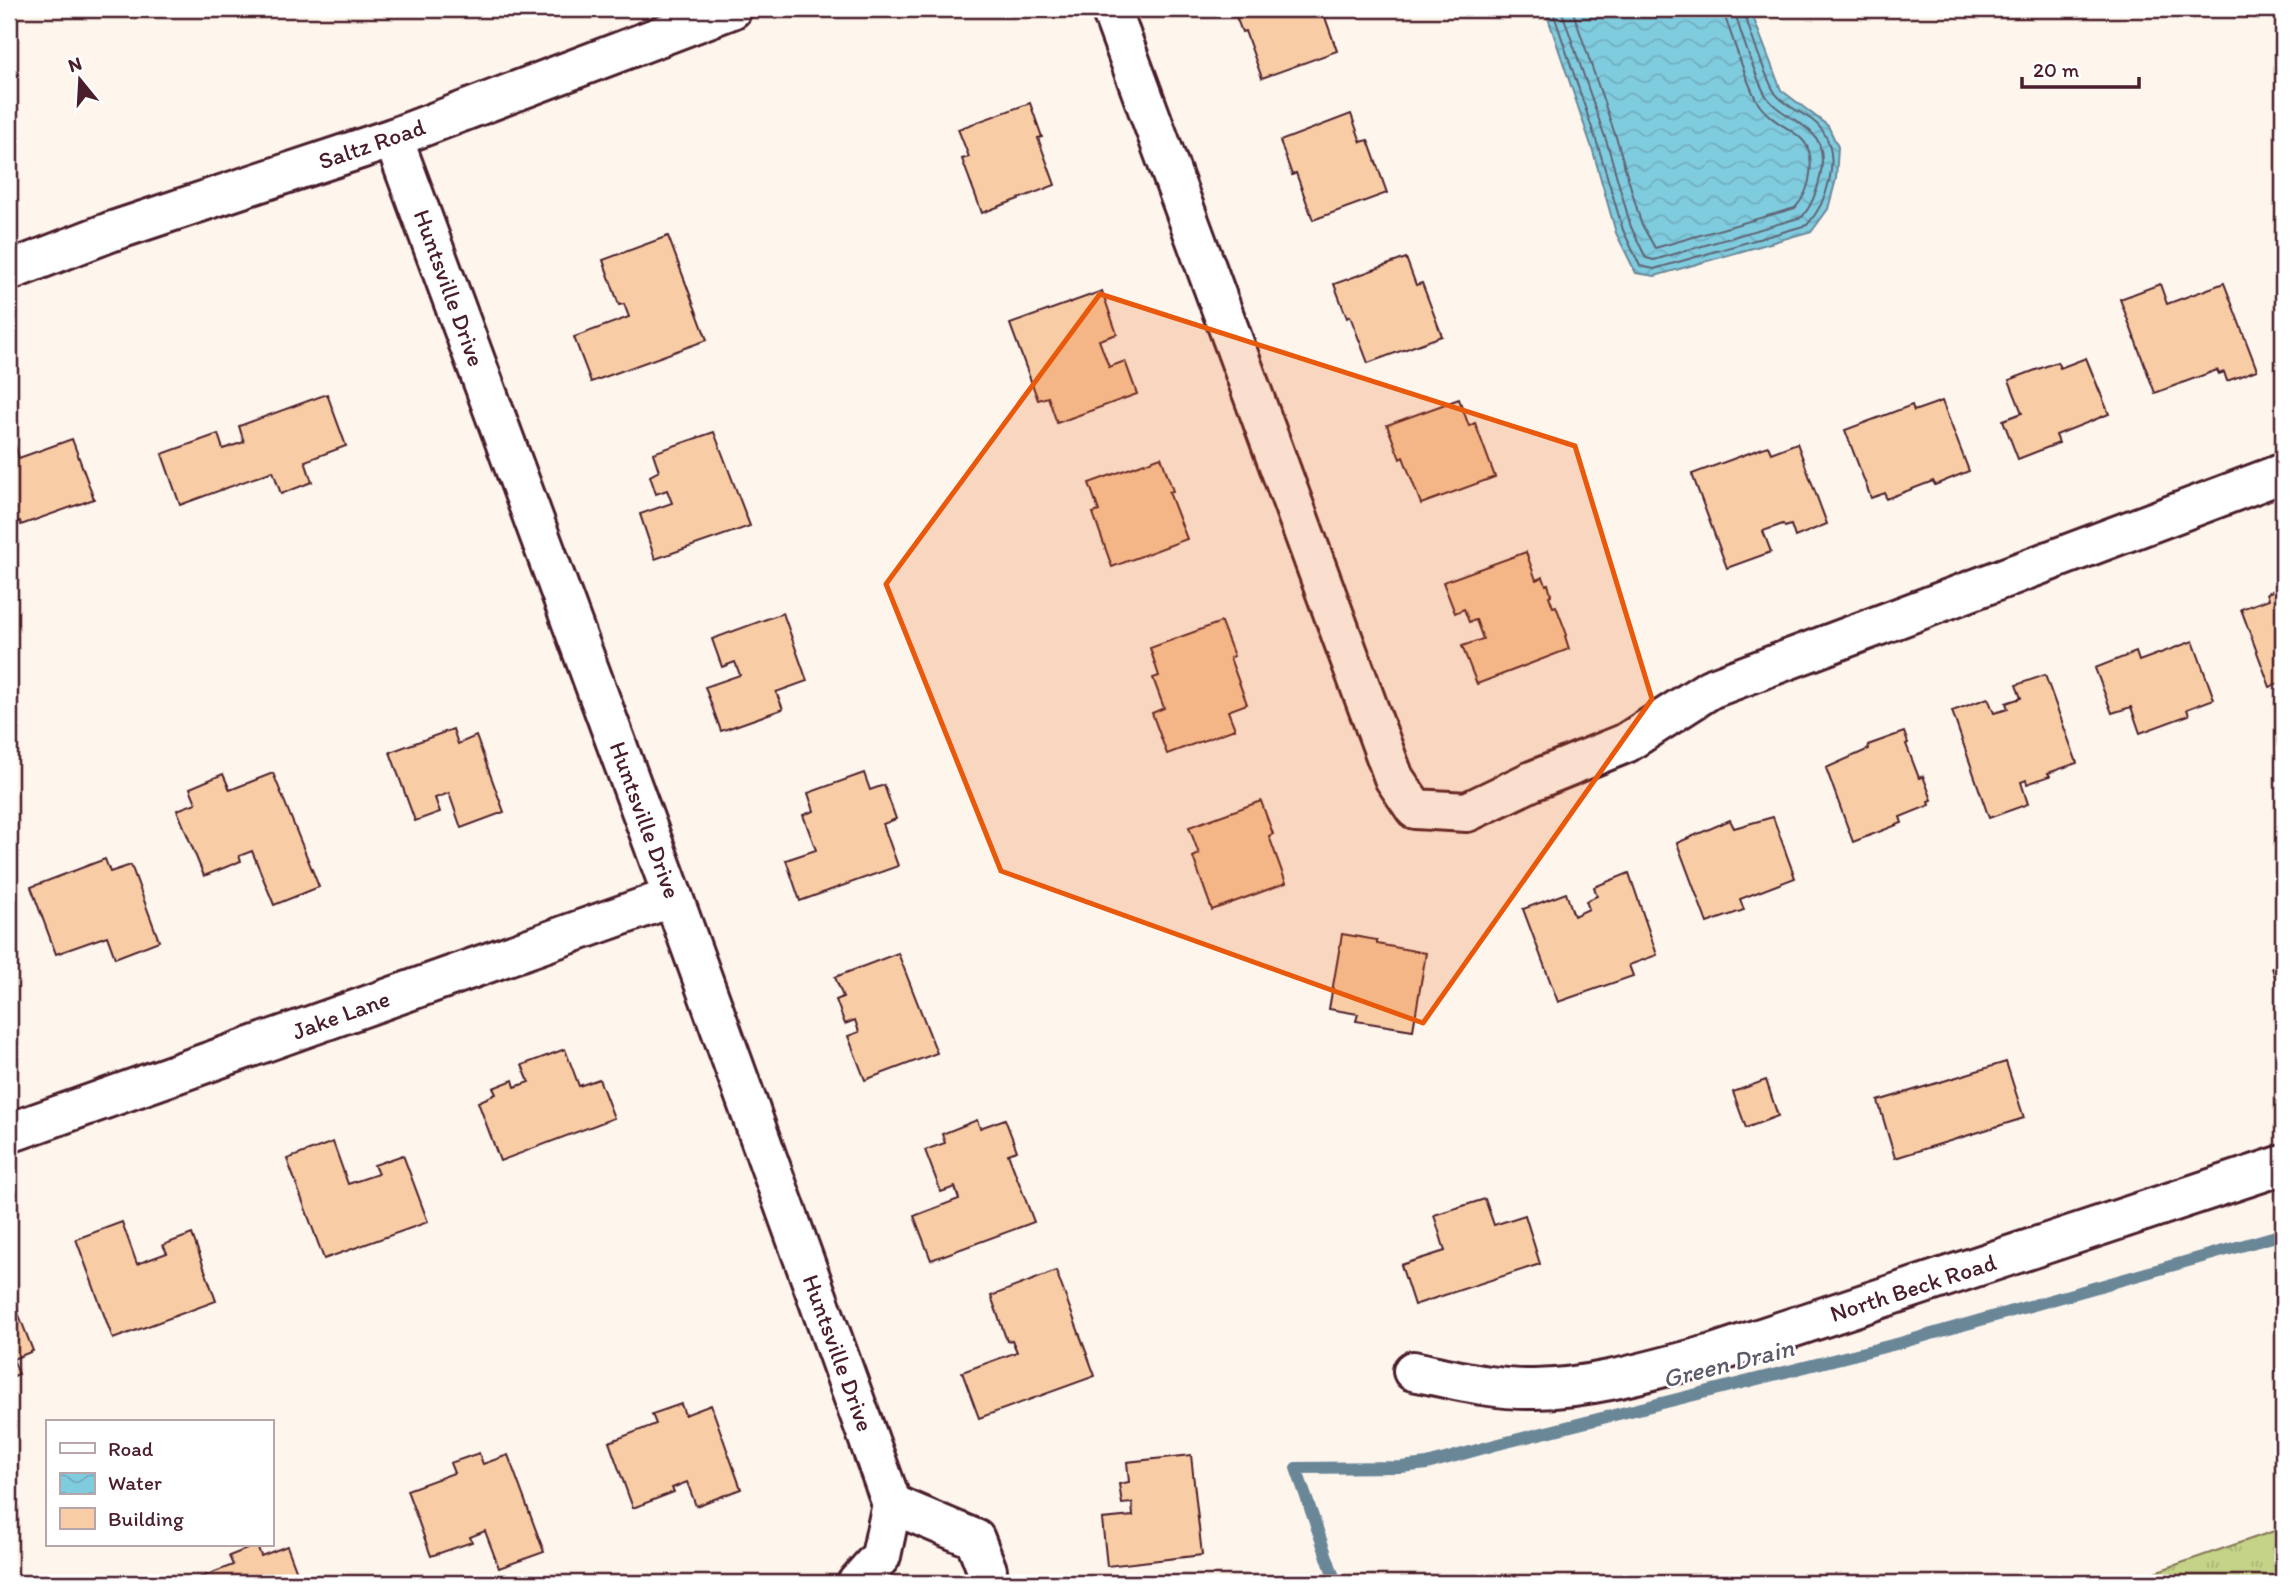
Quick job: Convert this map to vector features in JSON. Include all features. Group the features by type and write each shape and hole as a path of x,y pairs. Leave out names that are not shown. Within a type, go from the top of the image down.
{"street":[{"name":"Saltz Road","path":"9,271 110,232 393,138 732,9"},
{"path":"1111,9 1394,778 1415,809 1466,812 1532,781 1626,743 1720,685 2283,473"},
{"name":"Huntsville Drive","path":"393,138 673,897 892,1504"},
{"name":"Jake Lane","path":"9,1133 673,897"},
{"name":"North Beck Road","path":"1413,1371 1488,1386 1534,1389 1578,1385 1630,1375 1713,1354 2283,1165"},
{"path":"857,1583 881,1556 892,1504 975,1539 988,1570 986,1583"}],"highlighted area":[{"path":"1100,294 1575,446 1652,699 1423,1023 1001,871 886,584"}],"green space":[{"path":"2283,1528 2283,1583 2123,1583"}],"water":[{"path":"1545,9 1750,9 1781,90 1828,126 1838,147 1836,179 1828,209 1812,231 1655,276 1636,273 1616,233 1593,151"}],"building":[{"path":"1233,9 1322,9 1337,51 1262,78 1245,31 1242,32"},
{"path":"1030,103 1042,137 1038,138 1055,185 982,213 962,159 969,157 958,129"},
{"path":"1351,114 1361,142 1368,140 1387,193 1313,220 1296,173 1292,175 1280,141"},
{"path":"668,236 707,340 591,382 574,337 629,317 624,304 619,305 603,260"},
{"path":"1406,258 1416,285 1422,283 1442,336 1368,363 1334,284"},
{"path":"2224,283 2257,370 2227,381 2224,372 2219,374 2217,370 2155,393 2120,299 2160,284 2167,304"},
{"path":"1102,291 1117,334 1099,340 1109,367 1125,361 1137,394 1057,423 1048,397 1038,400 1010,324"},
{"path":"2086,358 2109,414 2056,435 2059,443 2018,459 2003,420 2022,413 2009,380 2057,362 2060,368"},
{"path":"327,394 346,446 305,461 312,482 281,494 273,471 180,505 162,454 218,434 223,449 244,442 239,426"},
{"path":"1459,399 1469,426 1475,423 1495,477 1421,504 1387,425"},
{"path":"1942,401 1969,471 1935,485 1933,481 1886,499 1885,493 1871,498 1845,430 1912,405 1914,411"},
{"path":"9,428 19,458 72,439 94,499 21,525 20,521 9,525"},
{"path":"714,432 750,526 655,559 640,514 672,503 667,490 656,494 650,476 659,471 653,453"},
{"path":"1797,443 1827,524 1795,537 1791,525 1785,527 1783,524 1763,531 1771,552 1727,568 1692,474 1768,446 1771,453"},
{"path":"1161,457 1173,491 1169,492 1187,539 1112,567 1093,513 1099,511 1089,483"},
{"path":"1526,552 1536,580 1543,577 1546,585 1548,584 1549,596 1553,607 1556,606 1567,635 1565,636 1569,649 1477,684 1462,646 1483,639 1476,620 1469,622 1464,609 1455,613 1443,582"},
{"path":"2283,587 2283,682 2270,687 2241,609 2269,599 2267,593"},
{"path":"783,613 807,681 776,692 783,709 721,731 705,687 740,675 735,662 722,667 712,639"},
{"path":"1221,622 1234,656 1230,658 1247,704 1228,711 1235,729 1167,754 1152,713 1164,708 1153,678 1159,676 1150,648"},
{"path":"2193,641 2214,699 2187,709 2189,715 2140,733 2131,707 2112,713 2095,668 2136,652 2139,661"},
{"path":"2045,675 2077,763 2027,784 2026,780 2021,782 2028,804 1989,818 1952,711 1988,698 1994,713 2008,709 2006,703 2021,698 2016,685"},
{"path":"453,729 458,744 476,736 504,812 461,828 449,793 435,798 440,812 415,821 390,752"},
{"path":"1904,732 1919,778 1923,776 1932,800 1929,801 1930,805 1900,817 1902,823 1853,842 1826,768 1869,749 1868,745"},
{"path":"273,773 319,887 274,905 252,851 239,856 241,861 204,876 177,810 196,803 190,788 223,774 230,790"},
{"path":"864,773 870,790 884,785 896,819 883,824 898,866 800,901 786,860 816,850 803,815 814,811 808,793"},
{"path":"1261,801 1273,834 1269,836 1286,883 1212,910 1193,857 1199,854 1189,827"},
{"path":"1773,817 1795,878 1740,899 1744,910 1707,923 1677,843 1730,820 1734,828"},
{"path":"105,859 110,872 131,865 159,941 115,958 107,936 56,954 31,887"},
{"path":"1629,873 1657,955 1629,965 1633,976 1558,1002 1523,909 1566,893 1574,916 1589,909 1586,901 1597,896 1594,887"},
{"path":"1342,934 1426,953 1413,1030 1356,1021 1358,1014 1329,1009"},
{"path":"898,953 937,1053 865,1080 848,1036 859,1032 855,1020 845,1024 836,1000 843,997 835,977"},
{"path":"2283,965 2283,1000 2272,968"},
{"path":"565,1049 579,1086 599,1079 614,1118 500,1161 478,1102 496,1094 493,1088 513,1080 515,1087 529,1082 522,1065"},
{"path":"2006,1062 2024,1118 1895,1158 1878,1101"},
{"path":"1766,1080 1778,1116 1746,1128 1733,1092"},
{"path":"1005,1119 1017,1151 1008,1154 1034,1222 931,1260 914,1216 959,1199 955,1187 941,1192 925,1150 945,1143 942,1134 977,1120 980,1128"},
{"path":"333,1142 348,1184 378,1174 374,1165 403,1155 428,1222 324,1259 287,1159"},
{"path":"1485,1199 1494,1225 1525,1215 1540,1264 1414,1305 1401,1265 1445,1251 1434,1215"},
{"path":"122,1222 137,1264 167,1253 163,1245 192,1234 216,1301 113,1339 76,1239"},
{"path":"1056,1271 1095,1376 979,1418 962,1372 1017,1352 1012,1340 1007,1341 991,1296"},
{"path":"12,1297 33,1351 13,1359 19,1374 9,1378 9,1299"},
{"path":"681,1404 685,1415 711,1405 741,1489 696,1506 687,1482 672,1488 674,1492 633,1508 609,1442 656,1424 652,1414"},
{"path":"479,1453 483,1464 508,1455 544,1552 499,1568 485,1531 470,1537 472,1542 431,1556 407,1490 454,1473 450,1463"},
{"path":"1191,1455 1202,1555 1107,1566 1102,1519 1133,1516 1132,1503 1122,1504 1119,1484 1129,1482 1127,1462"},
{"path":"254,1546 257,1546 261,1556 287,1546 301,1583 186,1583 233,1565 229,1556"}],"waterway":[{"name":"Green Drain","path":"1336,1583 1296,1468 1401,1467 1427,1464 1900,1343 2283,1234"}]}
